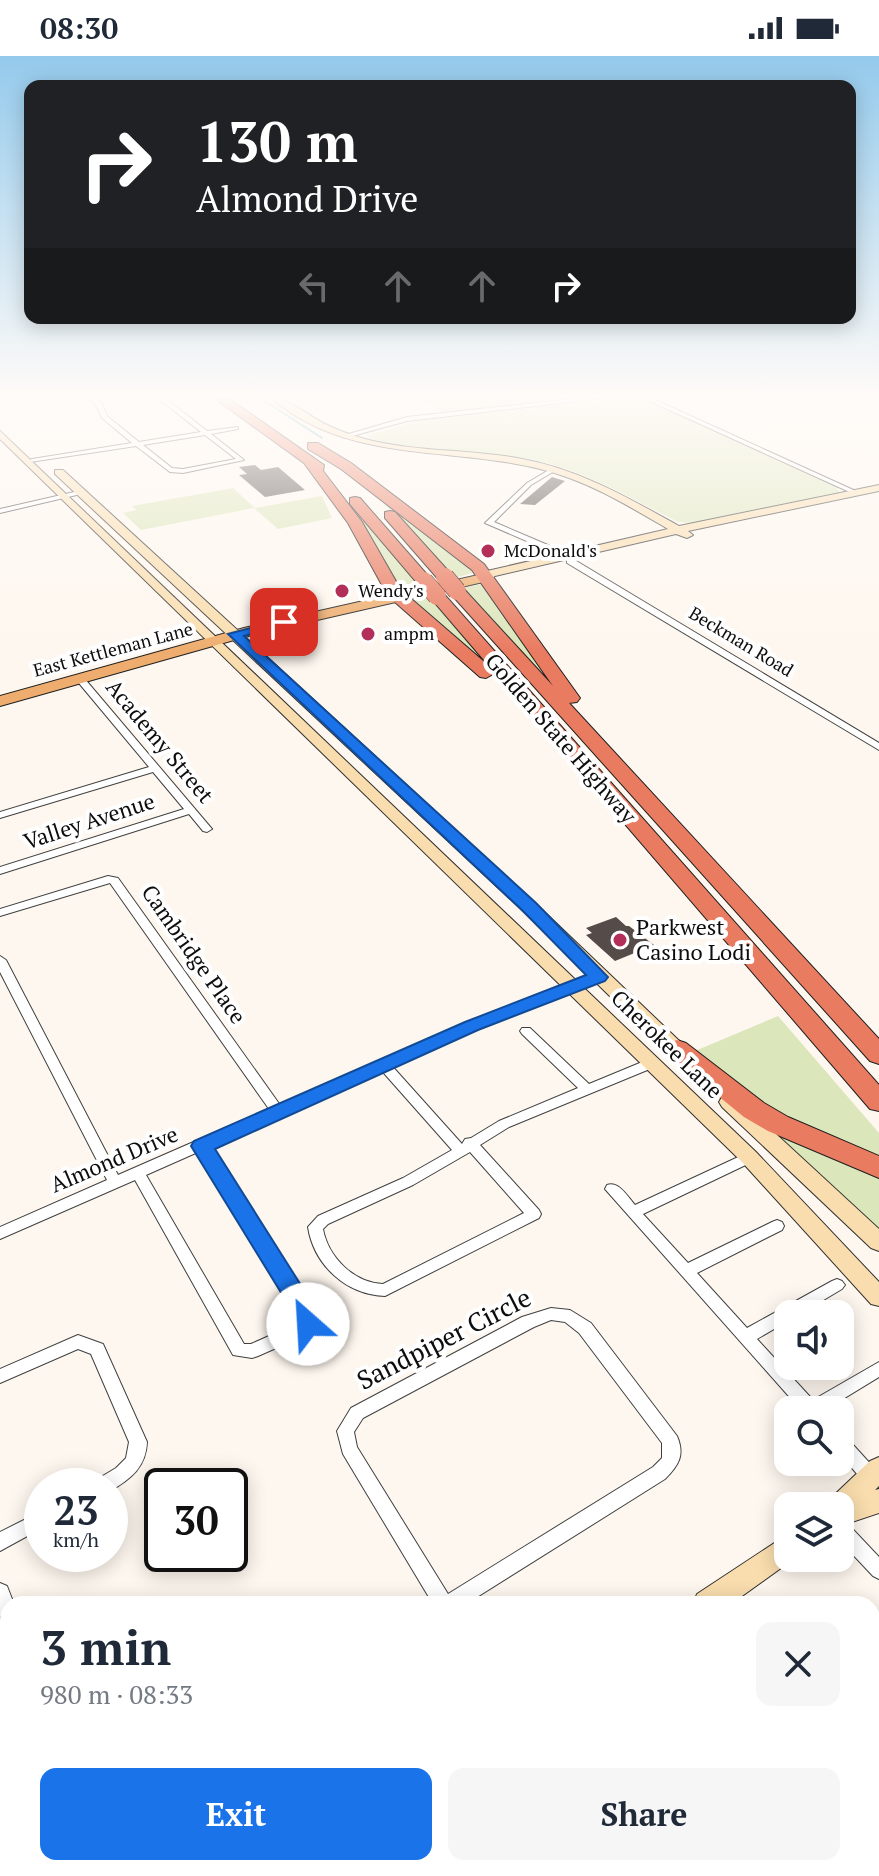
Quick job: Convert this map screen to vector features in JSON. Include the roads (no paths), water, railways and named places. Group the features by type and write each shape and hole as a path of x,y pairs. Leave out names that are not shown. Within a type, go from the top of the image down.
{"highway":[{"path":"330,483 398,597 522,704 585,765"},
{"name":"Golden State Highway","path":"338,483 879,1102"},
{"name":"Golden State Highway","path":"355,483 367,491 879,1055"},
{"path":"368,483 487,577 550,666 607,755"},
{"path":"677,1049 743,1102 778,1124 879,1168"}],"main road":[{"name":"Cherokee Lane","path":"57,483 749,1157 879,1297"},
{"name":"Cherokee Lane","path":"70,483 540,917 707,1082 879,1242"},
{"path":"589,483 682,532"},
{"name":"East Kettleman Lane","path":"487,577 491,573 576,561 611,545 847,499 856,493 879,488"},
{"name":"East Kettleman Lane","path":"0,693 235,634 487,577 576,561 682,532"},
{"name":"East Kettleman Lane","path":"0,701 214,639"},
{"path":"346,765 370,758"},
{"path":"854,1493 874,1472"},
{"path":"854,1509 879,1501"},
{"path":"718,1596 774,1557"}],"street":[{"name":"Beckman Road","path":"531,483 489,523 576,561 879,747"},
{"path":"834,483 856,493"},
{"path":"0,511 83,492"},
{"name":"Academy Street","path":"81,680 207,829"},
{"path":"0,815 156,768"},
{"name":"Valley Avenue","path":"0,871 191,810"},
{"name":"Cambridge Place","path":"0,913 108,879 114,880 278,1112"},
{"path":"0,960 115,1182"},
{"name":"Almond Drive","path":"0,1233 471,1026 599,977"},
{"path":"526,1031 588,1090"},
{"path":"384,1065 465,1146 534,1214 385,1290 372,1292 342,1275 315,1237 315,1227 323,1220 435,1167 465,1146 504,1124 652,1063"},
{"path":"138,1173 239,1350 252,1351 302,1329 308,1324 308,1316 202,1146"},
{"path":"634,1212 749,1157"},
{"path":"612,1189 799,1396"},
{"path":"687,1271 777,1226"},
{"path":"746,1337 837,1285"},
{"name":"Sandpiper Circle","path":"441,1596 349,1449 345,1431 357,1413 528,1322 552,1312 572,1316 585,1328 671,1441 671,1461 659,1473 459,1596"},
{"path":"0,1376 78,1342 88,1343 97,1349 129,1421 139,1452 128,1469"},
{"path":"834,1396 879,1369"},
{"path":"854,1454 874,1472"},
{"path":"0,1542 24,1529"},
{"path":"854,1543 879,1570"}],"place":[{"name":"McDonald's","path":"488,551"},
{"name":"Wendy's","path":"342,591"},
{"name":"ampm","path":"368,634"},
{"name":"Parkwest Casino Lodi","path":"620,940"}]}
